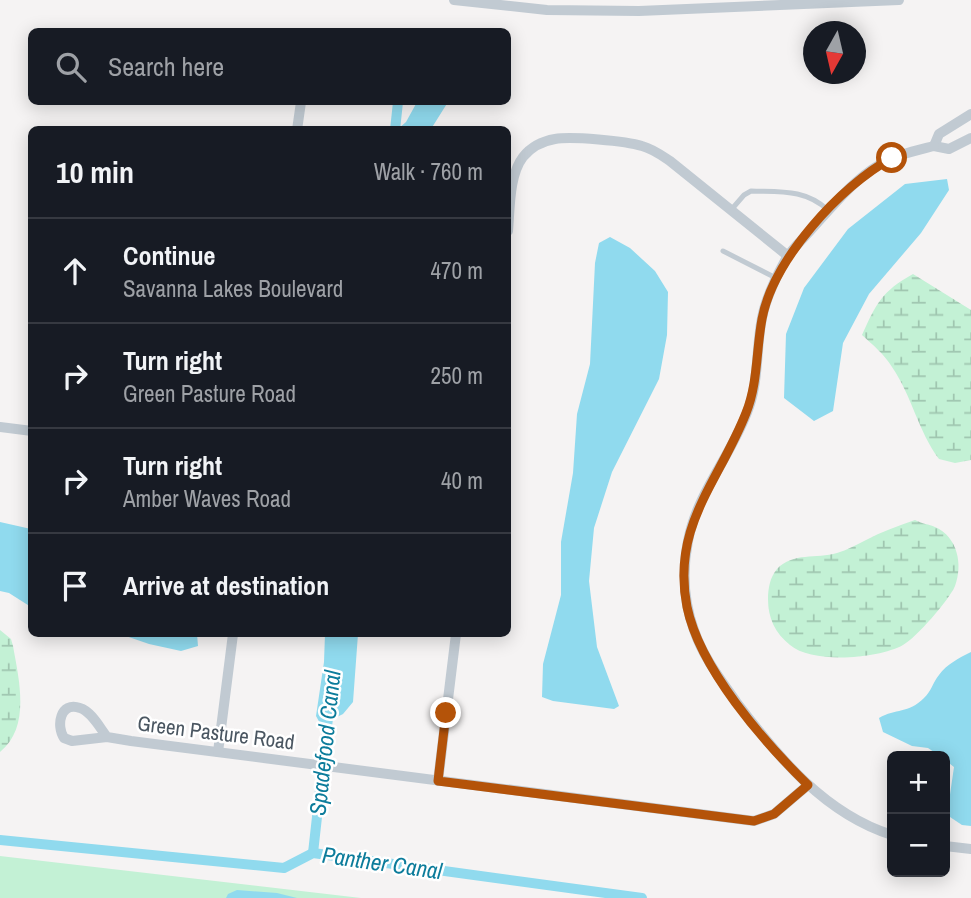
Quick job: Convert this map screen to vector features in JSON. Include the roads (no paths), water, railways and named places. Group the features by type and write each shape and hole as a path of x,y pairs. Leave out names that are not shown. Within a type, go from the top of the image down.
{"street":[{"path":"454,0 547,9 639,11 899,0"},
{"path":"298,126 301,105"},
{"path":"934,146 939,134 971,114"},
{"path":"511,208 516,169 531,149 559,138 626,143 655,151 788,256"},
{"path":"887,833 853,817 808,785 753,723 712,668 693,628 684,585 685,561 694,518 749,406 755,385 762,317 776,278 788,256 859,178 876,166 892,158 934,146 949,149 971,138"},
{"path":"0,427 28,430"},
{"path":"218,752 233,637"},
{"path":"438,781 456,637"},
{"name":"Green Pasture Road","path":"107,737 81,708 65,710 61,717 59,725 64,738 72,741 107,737 754,821 774,814 808,785"},
{"path":"950,847 971,849"}],"lane":[{"path":"732,210 744,195 751,191 805,195 817,200 828,210"},
{"path":"723,251 776,278"}],"water":[{"path":"415,105 446,105 433,126 401,126"},
{"path":"947,179 949,190 921,233 869,294 843,343 833,411 814,421 784,398 786,334 804,288 848,229 905,184"},
{"path":"610,237 630,248 655,271 668,292 667,335 659,379 612,472 594,528 589,581 597,647 619,706 614,709 553,701 542,697 543,664 561,595 561,542 573,473 577,414 590,364 595,263 599,243"},
{"path":"0,522 28,528 28,605 9,593 0,591"},
{"path":"129,637 197,637 198,646 181,651"},
{"path":"325,637 358,637 353,702 343,714 321,725 316,716"},
{"path":"971,652 971,826 962,825 950,817 954,767 950,764 950,751 932,751 912,746 883,732 879,718 918,703 946,668"},
{"path":"237,890 277,893 297,898 226,898"}],"waterway":[{"name":"Spadefood Canal","path":"395,126 398,105"},
{"name":"Spadefood Canal","path":"313,853 329,709"},
{"name":"Panther Canal","path":"0,840 284,868 313,853 642,898"}]}
